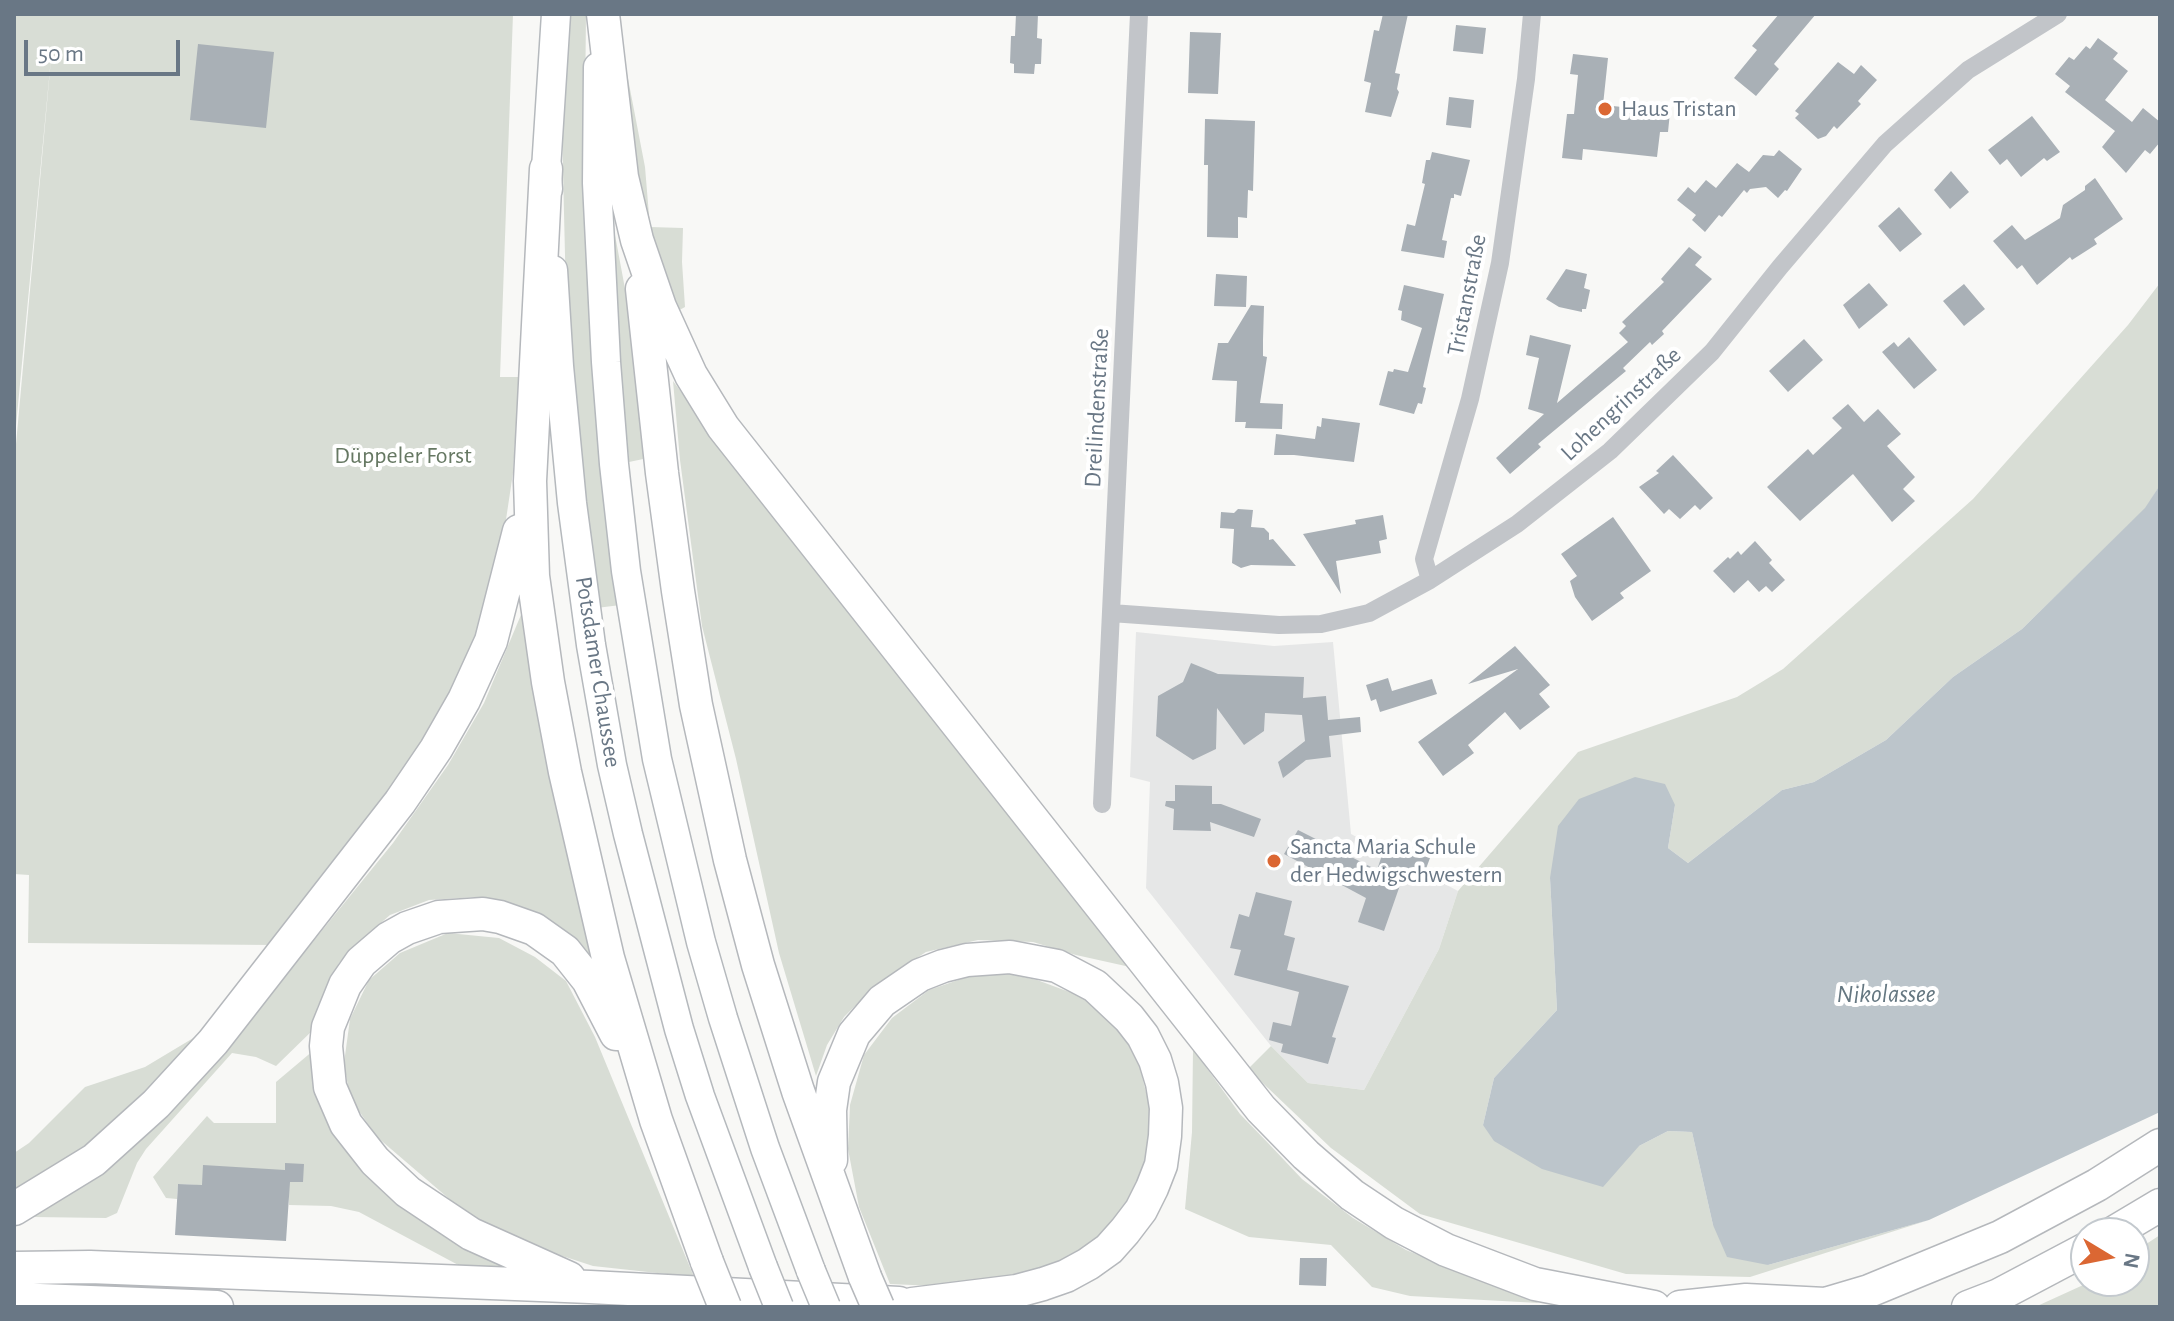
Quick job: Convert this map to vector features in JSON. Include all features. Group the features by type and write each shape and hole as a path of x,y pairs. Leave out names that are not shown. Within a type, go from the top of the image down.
{"highway":[{"path":"600,14 622,177 637,240 660,307 685,361 723,427 1261,1109 1306,1155 1352,1195 1394,1223 1446,1250 1535,1284 1654,1307"},
{"path":"546,169 530,481 533,576 565,772 608,958 656,1120 725,1307"},
{"path":"637,240 662,473 696,705 730,860 758,965 798,1091 851,1244 878,1307"},
{"path":"14,1209 94,1160 156,1104 213,1042 400,802 457,713 491,641 513,562 530,481"},
{"path":"590,1287 471,1234 408,1192 375,1161 346,1124 330,1087 326,1046 328,1027 336,1004 361,962 389,938 407,928 439,917 460,914 500,917 518,922 565,951 588,980 656,1120"},
{"path":"851,1244 832,1176 830,1110 834,1082 843,1055 854,1034 882,1001 920,975 943,966 967,960 1010,957 1057,966 1095,986 1112,1000 1143,1036 1155,1060 1166,1108 1161,1165 1141,1210 1109,1249 1066,1276 1017,1291 912,1304"},
{"path":"1680,1307 1746,1300 1820,1306 1869,1291 2000,1237 2097,1185 2160,1145"},
{"path":"2140,1217 2160,1205"},
{"path":"1968,1307 1999,1295 2070,1257"},
{"path":"14,1268 90,1267 1014,1307"},
{"path":"14,1299 217,1307"}],"main road":[{"name":"Potsdamer Chaussee","path":"556,14 546,169 559,366 572,503 591,645 612,765 679,1029 700,1096 779,1307"},
{"name":"Potsdamer Chaussee","path":"600,14 597,183 606,362 614,464 636,638 657,759 701,942 765,1148 826,1307"}],"street":[{"name":"Dreilindenstraße","path":"1102,804 1139,14"},
{"name":"Tristanstraße","path":"1430,580 1424,559 1470,399 1500,263 1516,158 1532,14"},
{"name":"Lohengrinstraße","path":"1111,613 1279,625 1321,624 1369,613 1430,580 1517,524 1610,451 1712,352 1885,144 1968,70 2050,16"}],"shaded area":[{"name":"Sancta Maria Schule der Hedwigschwestern","path":"1136,632 1274,646 1333,642 1351,834 1458,891 1439,949 1364,1090 1308,1083 1271,1046 1146,888 1150,782 1130,777"}],"green space":[{"name":"Düppeler Forst","path":"14,14 513,14 500,377 519,377 513,473 499,566 480,630 454,691 414,758 273,945 28,943 29,875 14,874 14,466 53,37 14,447"},
{"path":"566,14 586,14 585,108 621,605 596,608 567,339 562,129"},
{"path":"624,58 645,167 650,227 683,228 685,307 674,313 643,228"},
{"path":"615,235 634,337 648,458 629,462 621,371"},
{"path":"2160,283 2160,485 2146,508 2022,629 1953,677 1886,740 1814,782 1782,790 1688,863 1668,848 1675,805 1550,878 1557,1010 1494,1078 1483,1125 1639,1146 1668,1131 1692,1132 1713,1225 1768,1265 1929,1220 1750,1277 1626,1274 1420,1214 1331,1148 1248,1069 1271,1046 1308,1083 1364,1090 1439,949 1458,891 1578,752 1737,697 1783,669 1973,499 2128,325"},
{"path":"673,381 786,532 1130,967 1033,942 978,940 926,952 877,984 844,1017 827,1045 816,1076 779,953 736,759 702,626"},
{"path":"523,610 595,961 554,923 513,905 476,897 429,900 390,915 339,963 317,1008 315,1028 276,1066 256,1057 232,1053 146,1149 137,1163 117,1213 106,1218 34,1217 33,1214 105,1170 155,1126 264,1002 393,843 448,765 484,703"},
{"path":"448,933 499,938 535,957 566,981 595,1037 694,1277 593,1266 538,1248 468,1215 377,1137 350,1098 344,1063 350,1019 369,980 400,953"},
{"path":"1009,974 1037,980 1083,997 1107,1017 1124,1037 1138,1060 1149,1104 1149,1145 1141,1178 1128,1206 1099,1241 1067,1263 1025,1277 957,1287 890,1284 859,1207 848,1149 850,1105 864,1055 892,1018 929,990 970,976"},
{"path":"200,1034 125,1116 81,1152 14,1192 14,1153 29,1143 85,1087 145,1067"},
{"path":"1193,1049 1240,1114 1302,1179 1353,1218 1406,1250 1539,1303 1410,1296 1372,1287 1331,1245 1249,1237 1185,1209 1192,1132"},
{"path":"314,1050 311,1061 314,1092 328,1123 350,1156 383,1190 500,1263 499,1268 462,1267 359,1212 331,1206 289,1205 289,1190 178,1184 177,1199 166,1198 153,1177 207,1116 214,1123 276,1123 276,1082"},
{"path":"2160,1235 2160,1307 2035,1307 2070,1291 2070,1297 2150,1297 2150,1242"}],"water":[{"name":"Nikolassee","path":"2160,485 2160,1112 1929,1220 1768,1265 1727,1257 1713,1225 1692,1132 1668,1131 1639,1146 1603,1187 1542,1169 1494,1141 1483,1125 1494,1078 1557,1010 1550,878 1558,826 1579,799 1635,777 1665,784 1675,805 1668,848 1688,863 1782,790 1814,782 1886,740 1953,677 2022,629 2145,508"}],"building":[{"path":"1016,14 1038,14 1037,38 1042,39 1041,64 1035,64 1034,74 1014,73 1014,64 1010,63"},
{"path":"1383,14 1408,14 1395,73 1400,74 1399,92 1391,117 1365,112 1371,83 1364,81 1374,30 1379,31"},
{"path":"1779,14 1816,14 1774,64 1779,69 1756,96 1734,78 1757,50 1752,46"},
{"path":"1456,25 1486,28 1483,54 1453,51"},
{"path":"1190,32 1221,33 1218,94 1188,93"},
{"path":"2098,38 2118,53 2113,59 2128,71 2105,100 2132,122 2143,108 2160,122 2160,142 2150,154 2145,150 2126,173 2102,147 2115,131 2065,92 2070,86 2055,74 2069,57 2074,60 2086,46 2090,49"},
{"path":"198,44 274,52 266,128 190,120"},
{"name":"Haus Tristan","path":"1573,54 1608,58 1603,105 1670,112 1668,132 1660,132 1657,157 1583,149 1582,160 1562,158 1567,114 1574,114 1578,75 1570,74"},
{"path":"1838,62 1854,74 1861,65 1877,80 1858,101 1861,104 1837,129 1834,126 1826,136 1818,139 1795,118 1799,114 1795,111"},
{"path":"1449,97 1474,100 1471,128 1446,125"},
{"path":"2032,116 2060,152 2047,161 2044,158 2021,177 2007,159 2000,165 1988,150"},
{"path":"1205,119 1255,121 1253,191 1248,190 1247,218 1238,217 1238,238 1207,237"},
{"path":"1779,150 1802,169 1787,191 1778,198 1766,187 1750,189 1747,193 1744,190 1705,232 1692,220 1696,215 1677,200 1688,187 1695,193 1706,180 1716,188 1737,163 1749,172 1763,155 1774,156"},
{"path":"1432,152 1470,160 1461,196 1454,194 1451,198 1442,240 1447,241 1444,258 1401,251 1407,224 1415,226 1425,184 1422,183 1426,160 1430,160"},
{"path":"1951,171 1969,192 1950,209 1934,190"},
{"path":"2095,178 2123,219 2094,239 2097,244 2072,260 2070,257 2037,285 2022,265 2017,269 1993,241 2012,225 2025,240 2060,218 2063,205 2085,190 2085,186"},
{"path":"1899,207 1922,234 1900,252 1878,226"},
{"path":"1689,247 1702,257 1695,265 1712,279 1662,331 1664,334 1652,345 1650,342 1623,368 1626,371 1538,444 1541,447 1510,474 1496,458 1544,414 1528,409 1539,358 1526,355 1530,335 1571,345 1557,403 1628,342 1619,333 1626,326 1622,322 1664,282 1661,279"},
{"path":"1566,269 1587,274 1584,288 1590,290 1586,309 1582,312 1559,307 1546,299"},
{"path":"1216,274 1247,276 1246,307 1214,306"},
{"path":"1869,283 1888,305 1859,329 1843,305"},
{"path":"1964,284 1985,309 1964,326 1943,301"},
{"path":"1404,285 1444,294 1422,404 1418,403 1414,414 1379,405 1388,371 1408,372 1422,328 1401,320 1402,311 1398,310"},
{"path":"1251,305 1264,306 1263,356 1267,357 1260,403 1283,404 1282,429 1245,428 1246,422 1235,422 1237,381 1212,380 1218,343 1228,343"},
{"path":"1909,337 1937,370 1914,389 1882,352 1894,342 1898,347"},
{"path":"1804,339 1823,360 1788,392 1769,371"},
{"path":"1848,404 1864,422 1878,409 1901,434 1887,446 1915,477 1903,489 1915,501 1892,522 1853,474 1800,521 1767,487 1808,449 1813,455 1842,428 1832,418"},
{"path":"1322,418 1360,423 1354,462 1274,455 1276,434 1315,439"},
{"path":"1673,455 1713,498 1700,510 1695,505 1680,519 1669,509 1664,514 1639,487 1659,473 1656,471"},
{"path":"1238,509 1253,510 1251,527 1264,528 1269,533 1269,540 1273,539 1296,566 1251,565 1241,568 1232,563 1234,529 1220,528 1221,512 1234,513"},
{"path":"1383,515 1387,539 1379,541 1381,553 1336,561 1341,594 1303,534 1356,524 1355,520"},
{"path":"1613,517 1651,571 1620,593 1624,598 1592,621 1575,597 1570,581 1577,576 1561,554"},
{"path":"1755,541 1785,580 1772,592 1766,586 1759,592 1748,580 1734,593 1713,571 1738,551 1741,555"},
{"path":"1515,646 1550,685 1539,694 1550,707 1520,730 1505,712 1468,745 1474,753 1443,776 1418,742 1518,669 1468,684"},
{"path":"1191,663 1218,674 1304,677 1303,698 1326,696 1328,720 1360,717 1361,732 1329,736 1331,757 1306,760 1283,778 1278,762 1305,741 1302,715 1265,713 1264,731 1244,745 1217,708 1216,749 1193,760 1156,736 1158,696 1183,682"},
{"path":"1388,678 1392,691 1432,679 1437,694 1380,712 1376,699 1371,701 1366,685"},
{"path":"1175,785 1212,786 1212,804 1221,804 1261,819 1254,837 1210,822 1211,831 1173,830 1174,809 1165,806 1166,801 1175,801"},
{"path":"1298,830 1377,870 1386,843 1430,858 1424,874 1406,868 1384,931 1358,922 1366,898 1284,854"},
{"path":"1256,892 1292,901 1284,935 1295,938 1287,970 1349,986 1332,1037 1336,1038 1328,1064 1281,1052 1283,1044 1269,1040 1273,1022 1291,1026 1299,992 1234,975 1241,950 1230,948 1239,914 1249,917"},
{"path":"285,1163 304,1164 303,1182 290,1182 286,1241 175,1235 178,1184 202,1185 203,1165 285,1170"},
{"path":"1300,1258 1327,1258 1326,1286 1299,1285"}],"place":[{"name":"Haus Tristan","path":"1605,109"},
{"name":"Sancta Maria Schule der Hedwigschwestern","path":"1274,861"}]}
